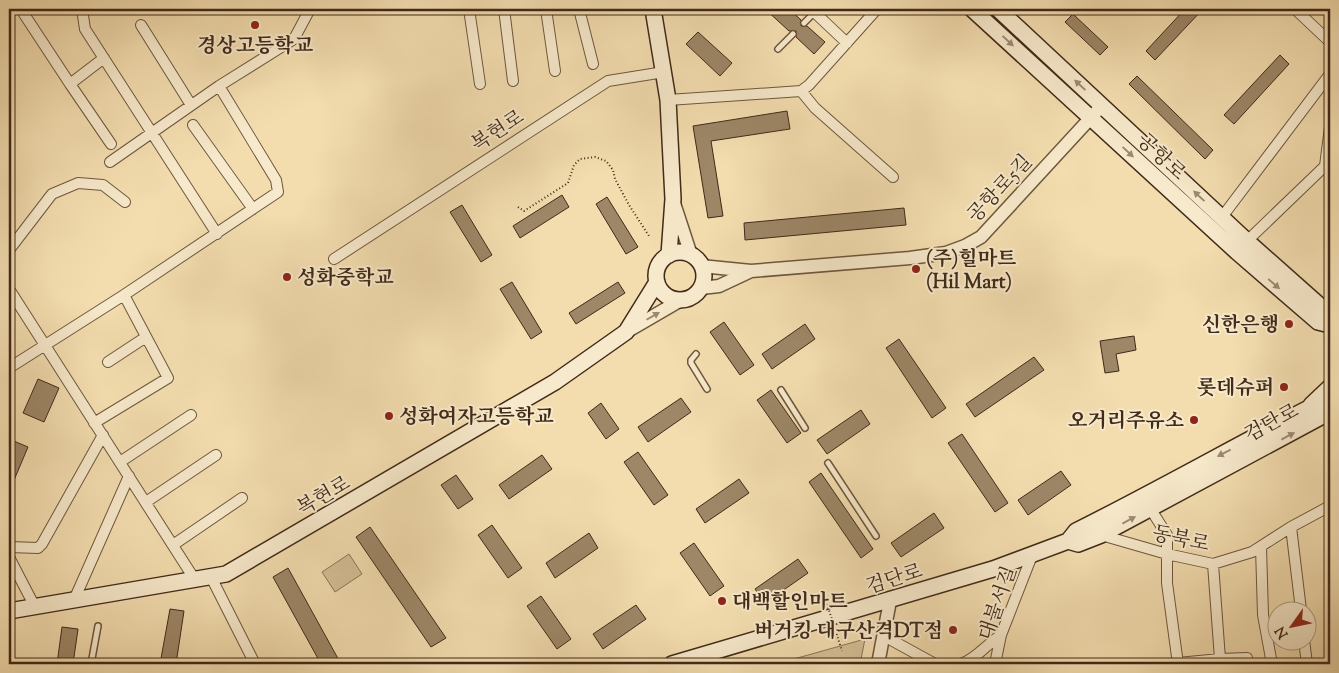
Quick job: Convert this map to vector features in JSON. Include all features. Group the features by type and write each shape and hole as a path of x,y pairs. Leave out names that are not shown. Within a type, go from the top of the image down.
{"main road":[{"path":"652,9 668,100 673,199 669,255"},
{"name":"공항로","path":"972,9 1310,316 1318,322 1330,325"},
{"name":"공항로","path":"998,9 1327,312 1330,321"},
{"path":"626,332 657,282 658,266 669,255 684,252 696,260 704,273 701,288 696,294 681,300 666,295 657,282"},
{"name":"복현로","path":"9,611 226,574 555,382 626,332"},
{"path":"1318,416 1330,387"},
{"name":"검단로","path":"1068,541 1078,544 1101,535 1318,416 1323,402 1330,403"},
{"name":"검단로","path":"672,664 994,569 1068,541 1076,531 1330,412"}],"street":[{"path":"82,9 85,29 217,234"},
{"path":"110,162 219,86 294,39 310,9"},
{"path":"469,9 480,84"},
{"path":"504,9 513,80"},
{"path":"546,9 555,71"},
{"path":"579,9 593,64"},
{"path":"668,100 801,91 809,85 877,9"},
{"path":"1294,9 1330,42"},
{"path":"813,10 847,43"},
{"path":"24,14 111,144"},
{"path":"141,25 191,105"},
{"path":"70,84 104,58"},
{"name":"복현로","path":"334,259 608,81 664,72"},
{"path":"1222,217 1330,74"},
{"path":"9,368 44,344 124,295 278,192 276,180 219,86"},
{"path":"801,91 815,108 893,177"},
{"name":"공항로5길","path":"751,271 910,258 946,253 964,246 981,237 1102,105"},
{"path":"193,125 253,209"},
{"path":"1248,241 1325,166 1330,127"},
{"path":"9,250 52,194 78,183 103,185 125,202"},
{"path":"673,199 696,260 751,271"},
{"path":"701,288 719,286 751,271"},
{"path":"9,289 195,580"},
{"path":"94,423 168,378 124,295"},
{"path":"626,332 681,300"},
{"path":"108,362 146,337"},
{"path":"120,462 191,415"},
{"path":"9,547 38,548 42,544 102,435"},
{"path":"146,502 216,455"},
{"path":"74,600 129,476"},
{"path":"173,545 242,498"},
{"name":"동북로","path":"1101,535 1167,554 1213,564 1252,552 1291,527 1330,506"},
{"path":"1150,508 1167,535 1167,583 1178,664 1247,658"},
{"path":"1291,527 1300,600"},
{"path":"1261,547 1263,615 1272,664"},
{"name":"대불서길","path":"995,664 1001,635 1033,554"},
{"path":"9,557 35,607"},
{"path":"1213,564 1224,661"},
{"path":"211,577 255,664"},
{"path":"878,664 890,601"},
{"path":"961,664 967,662 988,643 1001,635"},
{"path":"884,636 935,664"},
{"path":"1305,650 1307,664"}],"lane":[{"path":"804,23 813,10"},
{"path":"778,49 793,34"},
{"path":"696,354 691,364 707,388"},
{"path":"781,390 806,428"},
{"path":"828,463 876,536"},
{"path":"90,664 98,626"}],"path":[{"path":"518,207 524,210 568,183 574,165 580,159 595,157 606,161 613,170 629,205 649,236"},
{"path":"827,604 842,651"}],"shaded area":[{"path":"349,554 362,574 335,592 322,572"},
{"path":"865,639 860,664 776,664"}],"building":[{"path":"765,9 789,9 801,20 801,26 807,26 825,42 814,54 796,37 796,31 789,31"},
{"path":"1185,9 1203,9 1155,60 1146,51"},
{"path":"1073,14 1108,47 1100,55 1065,22"},
{"path":"698,32 732,63 720,76 686,44"},
{"path":"1280,55 1289,64 1234,124 1224,115"},
{"path":"1137,76 1213,150 1205,159 1129,84"},
{"path":"787,111 790,129 711,141 723,216 708,218 693,126"},
{"path":"562,195 569,207 520,238 513,226"},
{"path":"607,197 638,247 626,254 596,204"},
{"path":"462,205 492,255 481,262 450,212"},
{"path":"904,208 906,225 745,240 744,223"},
{"path":"512,282 542,332 531,339 500,289"},
{"path":"618,282 625,293 576,324 569,313"},
{"path":"724,322 754,365 740,375 710,332"},
{"path":"805,324 815,339 772,369 762,354"},
{"path":"1134,336 1136,350 1116,354 1119,371 1105,373 1100,341"},
{"path":"899,339 946,408 932,418 886,348"},
{"path":"1034,357 1044,370 975,417 966,404"},
{"path":"38,379 59,388 44,422 23,413"},
{"path":"771,390 801,433 787,443 757,400"},
{"path":"681,398 691,412 648,442 638,427"},
{"path":"601,403 619,429 606,439 588,413"},
{"path":"861,410 870,424 827,454 817,440"},
{"path":"962,434 1008,503 995,512 948,443"},
{"path":"9,439 28,447 9,492"},
{"path":"638,452 668,495 654,505 624,462"},
{"path":"542,455 552,469 509,499 499,485"},
{"path":"1061,471 1071,485 1028,515 1018,500"},
{"path":"821,473 873,549 861,558 809,482"},
{"path":"456,475 473,499 458,509 441,485"},
{"path":"739,479 749,493 705,523 696,509"},
{"path":"934,513 944,528 901,557 891,543"},
{"path":"492,525 522,568 508,578 478,535"},
{"path":"370,527 446,638 431,647 356,537"},
{"path":"589,533 598,548 555,578 546,563"},
{"path":"694,543 724,586 710,596 680,553"},
{"path":"798,559 808,573 765,603 755,589"},
{"path":"288,568 341,664 321,664 273,577"},
{"path":"541,596 571,639 557,649 527,606"},
{"path":"636,605 646,619 603,649 593,634"},
{"path":"170,609 184,611 176,664 160,664"},
{"path":"62,627 78,629 73,664 57,664"}],"place":[{"name":"경상고등학교","path":"255,25"},
{"name":"(주)힐마트 (Hil Mart)","path":"916,269"},
{"name":"성화중학교","path":"287,277"},
{"name":"신한은행","path":"1289,324"},
{"name":"롯데슈퍼","path":"1284,387"},
{"name":"성화여자고등학교","path":"389,416"},
{"name":"오거리주유소","path":"1194,420"},
{"name":"대백할인마트","path":"722,601"},
{"name":"버거킹 대구산격DT점","path":"953,630"}]}
